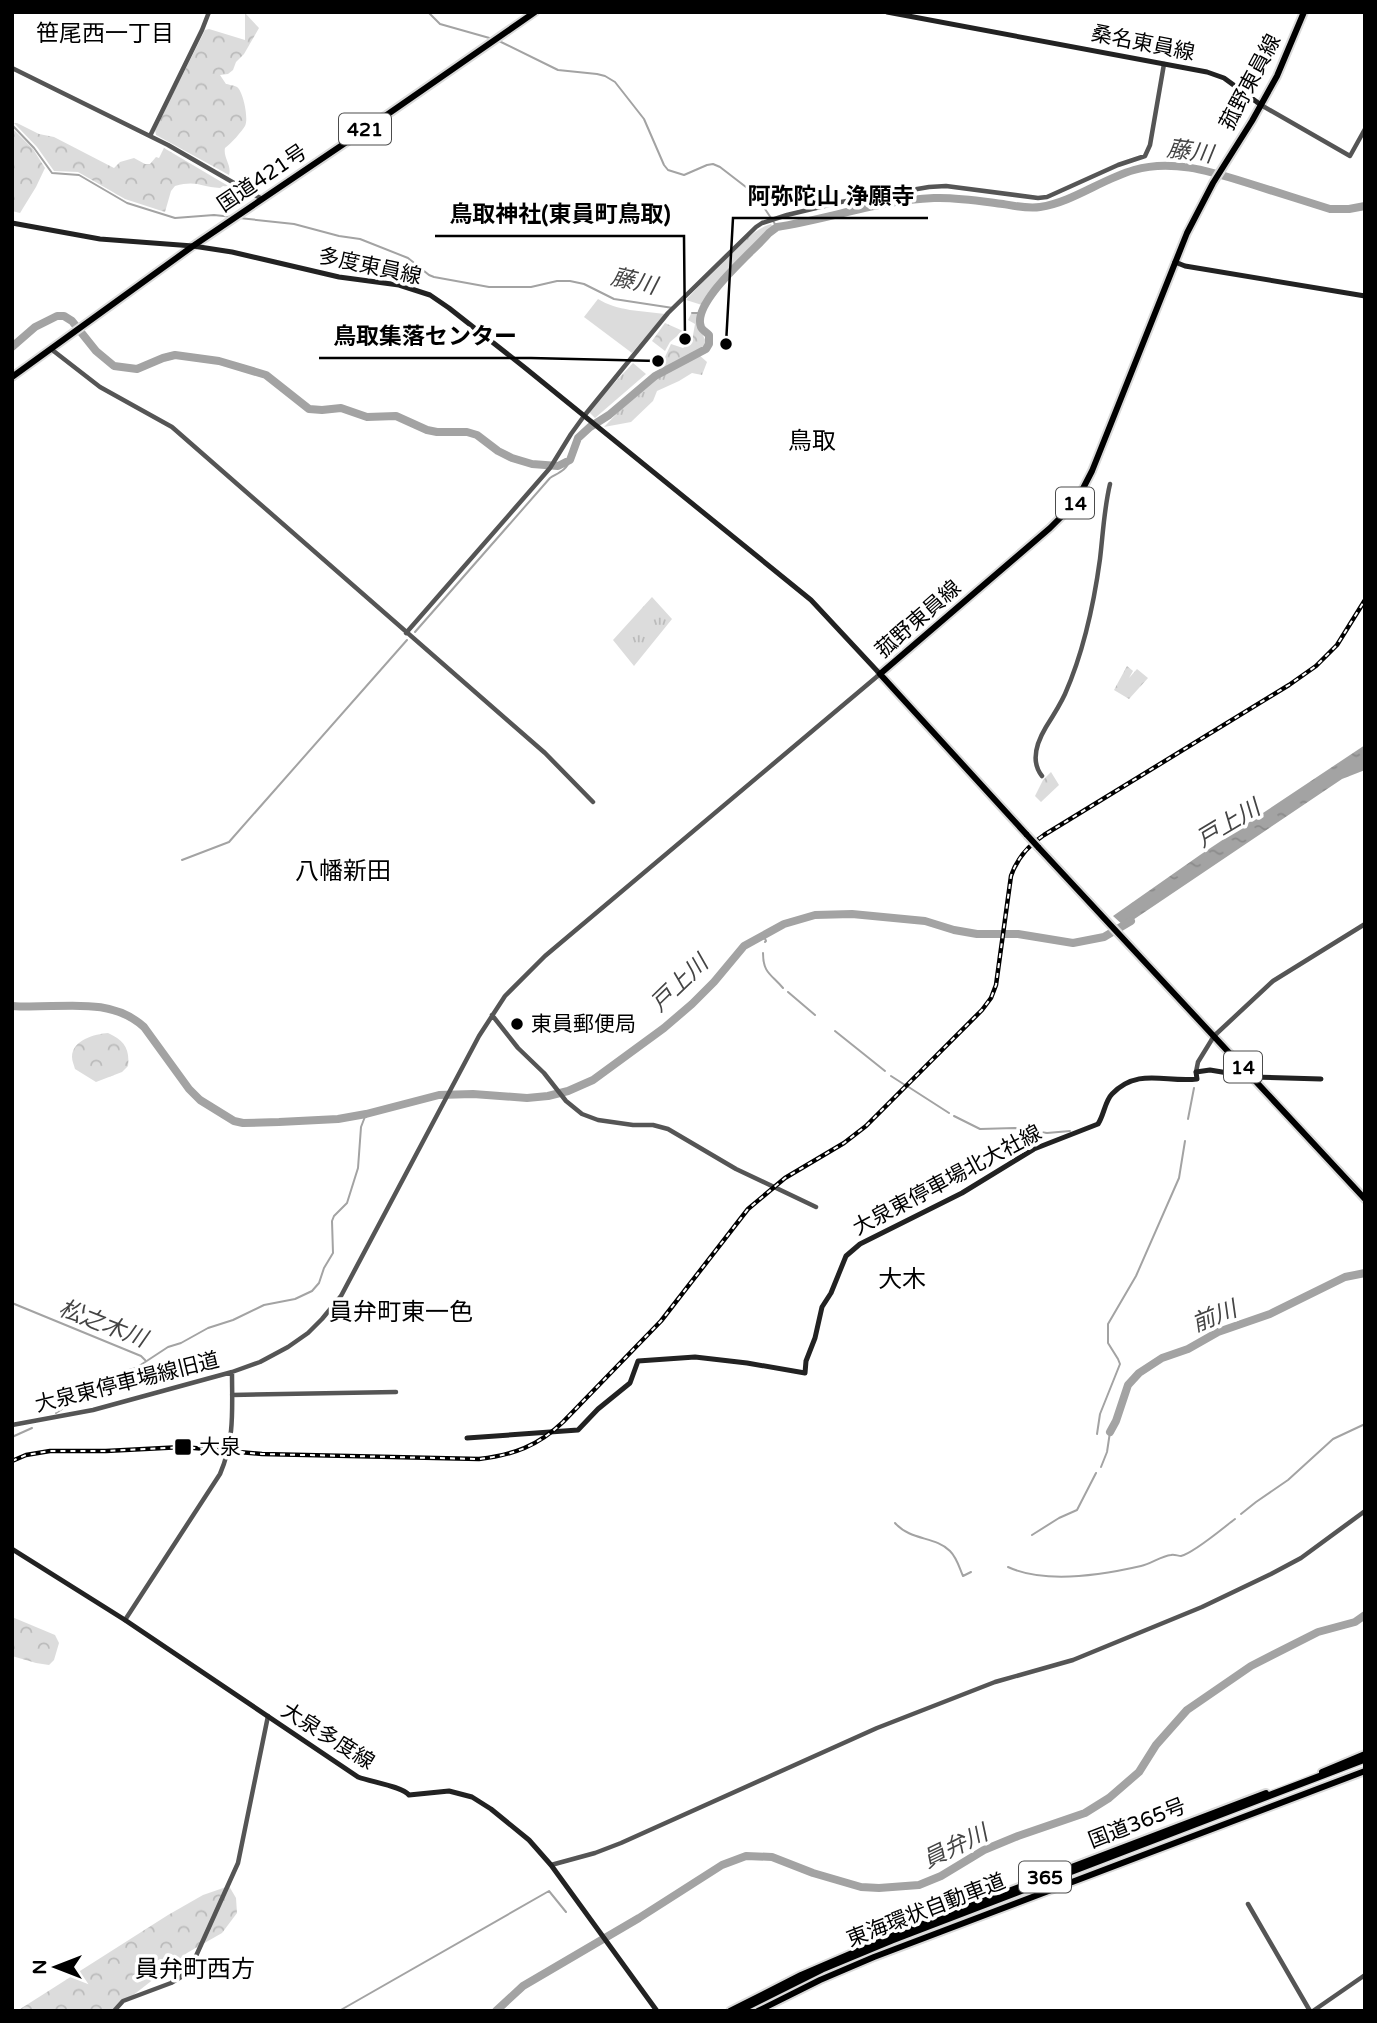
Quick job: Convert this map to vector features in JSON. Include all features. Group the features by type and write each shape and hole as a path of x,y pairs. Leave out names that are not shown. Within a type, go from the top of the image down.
{"highway":[{"name":"東海環状自動車道","path":"738,2011 822,1969 1365,1757"}],"main road":[{"name":"国道421号","path":"12,377 192,246 535,12"},
{"name":"桑名東員線","path":"887,12 1207,72 1224,78 1261,105"},
{"name":"菰野東員線","path":"1304,12 1277,76 1198,210 1092,471 1076,502 1051,528 880,674 1365,1199"},
{"name":"多度東員線","path":"12,223 100,239 192,246 269,260 338,277 418,290 449,307 811,600 880,674"},
{"path":"1175,262 1185,266 1365,296"},
{"name":"大泉東停車場北大社線","path":"467,1437 578,1430 629,1383 638,1361 695,1357 805,1373 820,1313 846,1256 853,1249 962,1193 1034,1149 1098,1124 1110,1095 1135,1079 1197,1079 1196,1072 1210,1070 1251,1077 1321,1079"},
{"name":"大泉多度線","path":"12,1549 125,1620 358,1777 401,1788 409,1795 449,1791 472,1797 491,1808 529,1840 551,1865 657,2011"},
{"name":"国道365号","path":"730,2011 801,1975 901,1932 1365,1757"},
{"name":"国道365号","path":"758,2011 812,1983 874,1957 1365,1771"}],"street":[{"path":"150,136 202,30 208,12"},
{"path":"406,633 552,466 571,434 671,311 762,223 841,202 937,186 1047,197 1118,165 1145,156 1150,145 1164,64"},
{"path":"12,68 150,136 262,199"},
{"path":"1261,105 1350,156 1365,129"},
{"path":"51,349 100,387 172,427 545,753 593,802"},
{"path":"1042,776 1035,761 1037,746 1073,674 1094,596 1110,484"},
{"path":"232,1371 260,1362 288,1347 308,1333 341,1296 454,1081 505,996 545,956 880,674"},
{"path":"1196,1072 1198,1062 1214,1036 1281,975 1365,925"},
{"path":"492,1015 566,1101 593,1119 653,1125 676,1132 736,1169 816,1207"},
{"name":"大泉東停車場線旧道","path":"12,1425 93,1410 232,1371 232,1395 396,1392"},
{"path":"125,1620 219,1474 231,1440 232,1395"},
{"path":"551,1865 621,1843 856,1736 924,1709 995,1682 1073,1660 1202,1607 1301,1558 1365,1511"},
{"path":"114,2011 123,2001 181,1977 196,1956 238,1863 268,1716"},
{"path":"1248,1904 1312,2011 1365,1975"}],"green space":[{"path":"245,13 259,28 233,70 220,75 226,84 237,87 246,112 245,126 225,148 229,175 156,135 155,130 205,30 245,40"},
{"path":"14,123 39,134 54,137 114,168 120,162 134,158 150,164 156,157 159,158 164,148 230,187 194,184 175,186 165,212 125,199 78,172 54,171 37,147"},
{"path":"12,128 33,149 45,168 20,213 12,211"},
{"path":"771,224 773,227 719,280 702,305 686,300 738,246 761,228"},
{"path":"598,299 621,308 665,314 632,353 584,317"},
{"path":"691,314 699,314 700,329 708,346 659,370 671,344 683,348 692,341 695,324 688,320"},
{"path":"665,323 683,331 670,342 665,351 652,341"},
{"path":"698,354 707,362 702,375 692,373 657,391 653,401 631,422 604,427 651,378"},
{"path":"633,363 646,374 595,418 588,411"},
{"path":"652,597 672,619 634,666 613,640"},
{"path":"1127,666 1133,671 1129,678 1137,669 1148,678 1129,699 1114,690"},
{"path":"1051,772 1059,785 1041,802 1035,796 1043,780"},
{"path":"108,1033 125,1046 128,1066 122,1072 96,1082 75,1069 73,1051 85,1039"},
{"path":"12,1617 55,1635 59,1643 54,1660 49,1665 12,1656"},
{"path":"229,1886 236,1898 237,1913 222,1933 187,1953 113,2011 17,2011 168,1915 203,1895"}],"water":[{"path":"1365,745 1365,770 1342,779 1124,926 1113,916 1200,855"}],"waterway":[{"path":"428,12 440,24 493,39"},
{"path":"499,41 558,70 597,74 615,82 644,119 668,170 684,175 707,165 720,167 755,194 777,227"},
{"name":"藤川","path":"12,125 34,148 52,173 79,175 127,203 175,218 214,215 233,217"},
{"path":"12,347 35,327 57,316 64,316 72,321 96,351 114,366 137,369 175,355 219,361 266,375 309,409 341,408 367,417 396,416 427,430 467,432 477,435 512,458 532,464 558,466 570,460 578,438 590,427 609,415 655,376 706,349 709,335 701,327 700,317 705,304 726,277 777,227 914,199 951,198 1040,207 1064,200 1134,170 1164,166 1194,168 1330,209 1365,206"},
{"name":"藤川","path":"239,218 294,224 360,239 408,258 434,277 489,287 531,287 570,281 584,284 614,299 673,308"},
{"name":"藤川","path":"692,313 701,313"},
{"path":"415,632 550,478 564,469 570,460"},
{"path":"182,860 229,842 407,640"},
{"name":"戸上川","path":"12,1006 98,1007 130,1017 144,1027 189,1089 200,1100 234,1121 243,1123 338,1119 439,1095 473,1094 527,1098 568,1091 593,1080 664,1028 714,982 744,946 784,924 815,915 852,914 925,921 977,934 1018,934 1073,943 1104,937 1131,921"},
{"path":"763,934 765,942"},
{"path":"763,953 766,969 783,988"},
{"path":"788,992 815,1015"},
{"path":"835,1031 885,1071"},
{"path":"891,1076 905,1085"},
{"path":"907,1086 949,1113"},
{"path":"1188,1119 1194,1088"},
{"path":"56,1413 76,1400 91,1397 122,1372 136,1368 168,1347 264,1305 295,1299 312,1291 319,1283 333,1253 332,1221 347,1203 358,1168 361,1127 366,1114"},
{"path":"954,1116 980,1129 1015,1128 1047,1133 1070,1131"},
{"path":"1097,1434 1100,1414 1120,1364 1108,1343 1108,1324 1136,1276 1179,1178 1185,1141"},
{"name":"前川","path":"1110,1432 1128,1385 1139,1373 1162,1358 1188,1349 1218,1332 1270,1314 1345,1277 1365,1273"},
{"name":"松之木川","path":"12,1303 141,1356 145,1360"},
{"path":"1241,1514 1288,1480 1333,1439 1365,1424"},
{"path":"12,1437 32,1428"},
{"path":"1101,1467 1110,1432"},
{"path":"1032,1535 1077,1510 1096,1473"},
{"path":"1008,1567 1056,1577 1092,1575 1145,1565 1167,1556 1187,1554 1235,1519"},
{"path":"895,1523 908,1533 944,1546 954,1557 963,1576 971,1572"},
{"name":"員弁川","path":"496,2011 523,1986 639,1918 722,1865 746,1856 772,1857 861,1887 919,1885 941,1876 984,1850 1085,1813 1109,1798 1139,1772 1156,1745 1187,1710 1251,1666 1318,1632 1355,1622 1365,1615"},
{"path":"339,2011 549,1891 566,1912"}],"railway":[{"path":"12,1461 26,1455 50,1451 183,1447 262,1454 479,1459 514,1452 544,1437 563,1422 661,1321 748,1209 785,1178 844,1143 866,1126 982,1010 996,985 1011,876 1020,858 1029,848 1044,835 1316,666 1337,645 1365,600"}],"place":[{"name":"鳥取神社(東員町鳥取)","path":"685,339"},
{"name":"阿弥陀山 浄願寺","path":"726,344"},
{"name":"鳥取集落センター","path":"658,361"},
{"name":"東員郵便局","path":"517,1024"},
{"name":"大泉","path":"183,1447"}],"district":[{"name":"笹尾西一丁目","path":"105,33"},
{"name":"鳥取","path":"812,441"},
{"name":"八幡新田","path":"343,871"},
{"name":"大木","path":"902,1279"},
{"name":"員弁町東一色","path":"401,1312"},
{"name":"員弁町西方","path":"195,1969"}]}
